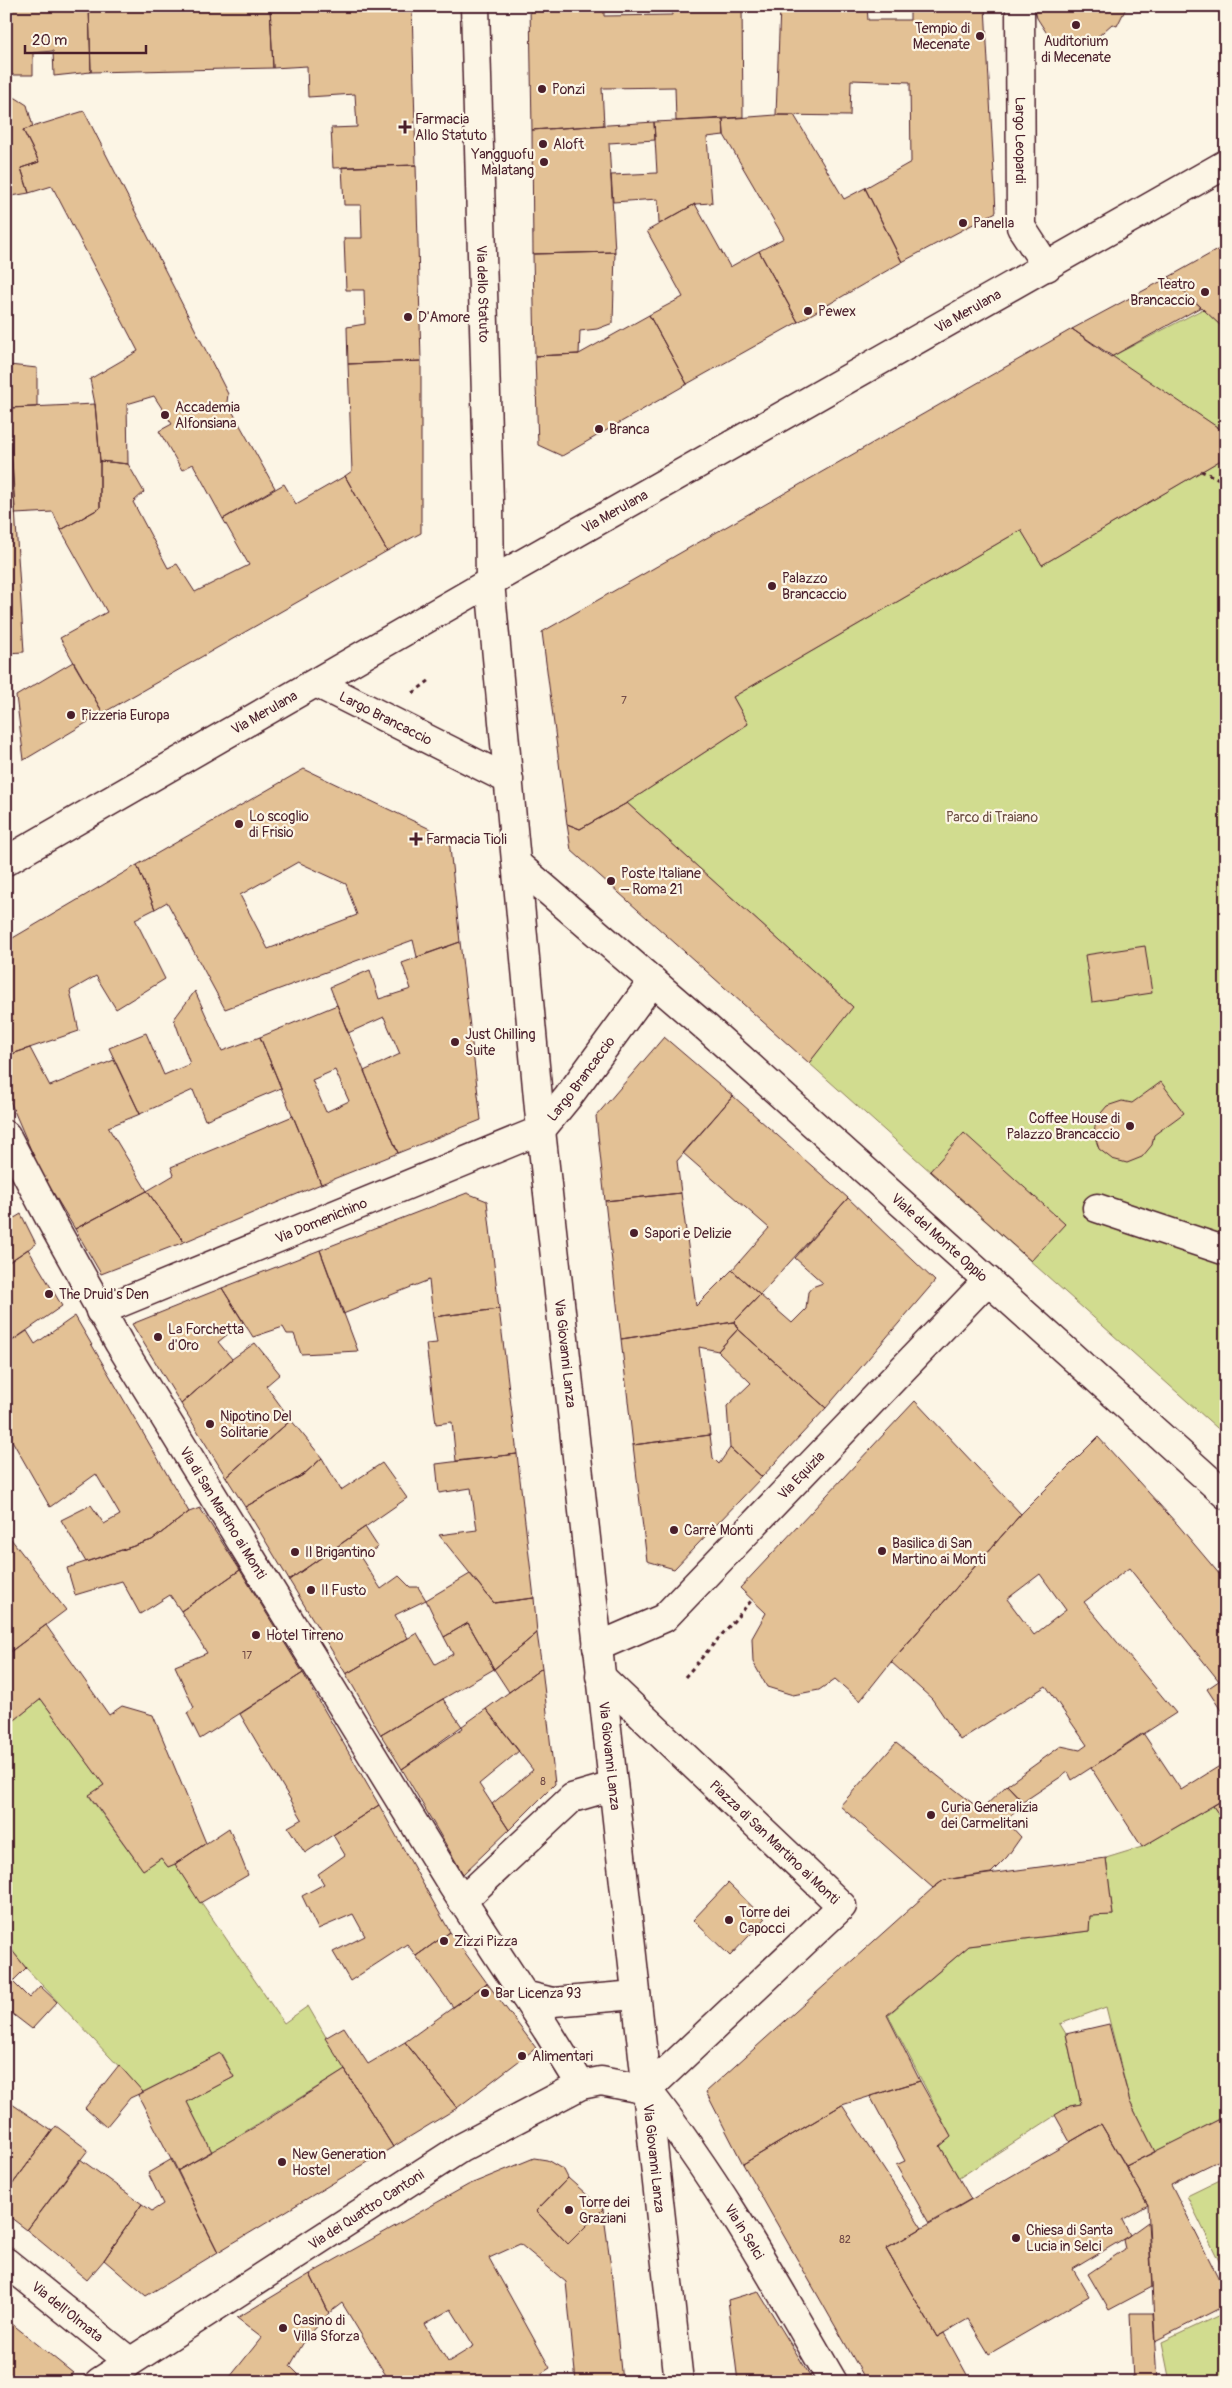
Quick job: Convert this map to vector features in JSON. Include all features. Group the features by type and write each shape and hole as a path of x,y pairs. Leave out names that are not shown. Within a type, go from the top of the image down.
{"street":[{"name":"Via dello Statuto","path":"475,6 490,582"},
{"name":"Largo Leopardi","path":"1020,6 1021,226 1047,267"},
{"name":"Via Merulana","path":"6,861 490,582 1226,164"},
{"name":"Largo Brancaccio","path":"490,582 541,1130"},
{"name":"Largo Brancaccio","path":"316,683 509,780"},
{"path":"517,864 653,981"},
{"name":"Largo Brancaccio","path":"541,1130 568,1097 653,981"},
{"name":"Viale del Monte Oppio","path":"653,981 1226,1495"},
{"name":"Via Domenichino","path":"100,1311 541,1130"},
{"name":"Via Giovanni Lanza","path":"541,1130 679,2382"},
{"name":"Via di San Martino ai Monti","path":"6,1135 100,1311 457,1893"},
{"path":"1096,1208 1226,1251"},
{"name":"Via Equizia","path":"597,1647 664,1618 988,1280"},
{"name":"Piazza di San Martino ai Monti","path":"600,1676 842,1906 647,2090"},
{"path":"581,2085 457,1893 572,1798 613,1786"},
{"path":"524,1996 553,2002 636,1995"},
{"name":"Via dei Quattro Cantoni","path":"99,2382 462,2148 581,2085 601,2081 647,2090"},
{"name":"Via in Selci","path":"647,2090 686,2139 738,2220 833,2382"},
{"name":"Via dell'Olmata","path":"6,2262 129,2361"}],"path":[{"path":"1201,471 1226,482"},
{"path":"410,701 412,694 430,680"},
{"path":"684,1677 752,1600"}],"green space":[{"path":"1203,309 1221,326 1226,323 1226,433 1111,357"},
{"name":"Parco di Traiano","path":"1226,457 1226,1436 809,1063 852,1006 627,803 748,724 733,697 1021,530 1042,565"},
{"path":"41,1699 104,1785 89,1796 143,1870 161,1858 168,1867 175,1864 284,2023 308,2006 345,2070 212,2152 187,2102 234,2077 221,2053 143,2092 26,1968 6,1943 6,1727"},
{"path":"1213,1806 1226,1825 1226,2116 1155,2152 1130,2102 1106,2007 1060,2024 1066,2034 1081,2104 1070,2106 959,2178 940,2146 951,2137 888,2015 969,1946 1089,1931 1090,1916 1113,1915 1106,1858 1142,1847"},
{"path":"1226,2177 1226,2270 1224,2271 1187,2196"},
{"path":"1226,2312 1226,2382 1170,2382 1162,2342"}],"building":[{"path":"6,6 89,6 91,72 54,76 53,51 33,53 33,75 6,75"},
{"path":"89,6 270,6 273,68 91,72"},
{"path":"270,6 412,6 416,165 333,168 331,128 357,127 355,94 308,97 307,66 273,68"},
{"path":"530,6 604,6 604,16 672,15 672,6 742,6 743,117 676,121 675,87 602,88 604,125 532,130"},
{"path":"780,6 867,6 868,20 910,20 910,6 985,6 996,212 902,262 865,188 911,162 910,82 851,80 850,116 776,115"},
{"name":"Auditorium di Mecenate","path":"1034,6 1127,6 1117,26 1112,24 1095,39 1082,44 1067,43 1046,32 1037,18"},
{"path":"6,96 16,98 27,105 33,127 23,130 39,162 21,168 29,193 6,197"},
{"path":"84,111 228,394 227,402 275,488 223,519 193,464 182,470 159,431 172,424 154,396 127,404 128,464 100,461 95,404 90,379 138,351 52,186 29,193 21,168 39,162 23,130"},
{"path":"794,115 844,199 865,188 902,262 798,322 759,251 784,238 724,135 723,119"},
{"path":"723,119 724,135 707,137 712,203 695,204 659,224 658,199 613,202 611,175 657,173 654,122"},
{"path":"654,122 655,140 609,143 615,252 533,254 532,130"},
{"path":"416,165 421,361 348,364 347,327 365,324 364,290 346,290 344,238 362,238 361,205 344,205 342,167"},
{"path":"695,204 730,267 759,251 798,322 687,384 649,315 683,297 647,231"},
{"name":"Teatro Brancaccio","path":"1226,245 1226,323 1221,326 1169,277"},
{"path":"615,252 613,323 597,329 580,331 579,354 535,356 533,254"},
{"path":"1169,277 1201,307 1111,357 1072,329"},
{"path":"6,289 9,365 37,368 37,407 8,408 10,428 6,429"},
{"path":"649,315 687,384 562,456 538,445 535,356 579,354"},
{"name":"Palazzo Brancaccio","path":"1072,329 1226,433 1226,457 1042,565 1021,530 733,697 748,724 627,803 580,829 567,824 542,632"},
{"path":"421,361 421,533 387,551 345,476 352,471 348,364"},
{"path":"95,404 100,461 100,508 61,530 53,512 15,514 8,408"},
{"path":"10,428 24,652 6,653 6,429"},
{"path":"100,461 128,464 144,492 133,502 168,568 177,564 195,592 249,565 223,519 284,484 296,504 345,476 387,551 103,713 60,638 107,612 61,530 100,508"},
{"path":"73,662 103,713 24,760 16,696"},
{"path":"304,769 449,838 460,942 417,957 413,940 225,1009 167,902 155,909 137,865","holes":["298,862 346,884 357,915 268,949 240,895"]},
{"path":"627,803 853,1007 809,1063 571,850 567,824 580,829"},
{"path":"137,865 155,909 135,919 165,979 116,1009 96,976 70,991 79,1031 6,1056 6,942"},
{"path":"460,942 481,1120 398,1153 364,1071 400,1054 384,1017 348,1033 330,987 370,970 379,999 411,989 402,963"},
{"path":"1145,946 1152,993 1092,1002 1085,955"},
{"path":"195,991 222,1051 260,1037 281,1088 205,1120 193,1090 140,1114 109,1048 146,1033 164,1075 190,1064 174,1019"},
{"path":"337,1005 398,1153 321,1184 260,1037","holes":["335,1070 349,1101 326,1112 312,1080"]},
{"path":"664,1037 733,1096 677,1161 681,1193 605,1201 596,1116"},
{"path":"30,1048 50,1086 114,1060 140,1114 108,1127 147,1191 75,1229 40,1171 6,1092 6,1056"},
{"name":"Coffee House di Palazzo Brancaccio","path":"1161,1082 1184,1113 1154,1135 1152,1145 1142,1157 1127,1163 1112,1159 1099,1149 1094,1134 1096,1119 1107,1106 1122,1101 1132,1103"},
{"path":"733,1096 848,1198 760,1295 732,1270 769,1228 683,1153"},
{"path":"293,1116 321,1184 184,1242 147,1191 174,1175 171,1167"},
{"path":"964,1133 1065,1224 1031,1261 930,1171"},
{"path":"147,1191 184,1242 101,1274 75,1229"},
{"path":"467,1193 487,1201 499,1309 433,1317 429,1280 343,1314 320,1250"},
{"path":"681,1193 696,1306 732,1270 760,1295 734,1322 621,1339 605,1201"},
{"path":"848,1198 935,1281 826,1408 738,1329 734,1322 760,1295 792,1323 806,1309 808,1292 812,1287 823,1283 795,1258"},
{"path":"6,1206 14,1219 6,1223"},
{"path":"21,1214 36,1244 6,1264 6,1223"},
{"path":"28,1249 62,1306 6,1345 6,1264"},
{"path":"320,1250 358,1351 301,1354 294,1334 287,1334 283,1327 253,1337 222,1288"},
{"path":"222,1288 243,1322 218,1342 232,1359 181,1404 132,1324"},
{"path":"499,1309 517,1454 456,1461 452,1422 436,1424 426,1344 437,1343 433,1317"},
{"path":"75,1316 189,1512 152,1540 86,1562 61,1520 91,1505 104,1524 120,1515 96,1474 50,1507 6,1430 6,1345 27,1331 35,1344"},
{"path":"734,1322 738,1329 718,1351 699,1347 710,1435 633,1445 621,1339"},
{"path":"738,1329 826,1408 762,1477 730,1448 727,1406 751,1383 718,1351"},
{"path":"255,1343 280,1374 266,1386 291,1420 226,1477 181,1404 232,1359"},
{"name":"Basilica di San Martino ai Monti","path":"915,1401 1021,1514 891,1662 860,1701 835,1679 819,1690 793,1695 767,1687 753,1662 752,1638 766,1613 740,1588"},
{"path":"291,1420 322,1458 303,1475 245,1507 226,1477"},
{"path":"710,1435 713,1458 719,1464 730,1448 762,1477 674,1569 647,1561 633,1445"},
{"path":"1098,1437 1178,1525 1226,1582 1226,1676 1219,1681 1129,1568 1084,1602 1176,1713 1072,1780 1068,1772 1023,1802 1007,1785 1061,1746 1080,1750 1087,1745 1046,1686 960,1740 932,1699 891,1662 1021,1514","holes":["1040,1574 1066,1610 1034,1635 1007,1599"]},
{"path":"517,1454 534,1598 494,1603 439,1535 477,1530 471,1488 439,1493 436,1464"},
{"path":"322,1458 341,1490 382,1463 407,1498 289,1580 245,1507 303,1475"},
{"path":"200,1508 240,1570 181,1611 170,1595 140,1614 122,1581 75,1595 67,1568 152,1540 189,1512"},
{"path":"365,1527 378,1547 361,1558 381,1589 399,1576 410,1587 418,1587 426,1600 395,1615 408,1638 346,1674 289,1580"},
{"path":"11,1539 66,1610 6,1655 6,1542"},
{"path":"240,1570 303,1673 200,1739 187,1713 194,1708 175,1666 207,1653 181,1611"},
{"path":"470,1574 494,1603 534,1598 537,1633 494,1669 468,1623 444,1637 426,1600"},
{"path":"468,1623 494,1669 381,1735 346,1674 417,1633 435,1664 453,1654 444,1637"},
{"path":"46,1625 109,1715 122,1706 153,1715 206,1843 175,1864 168,1867 161,1858 143,1870 89,1795 104,1785 41,1699 6,1727 6,1655"},
{"path":"537,1633 542,1668 509,1692 494,1669"},
{"path":"542,1668 555,1784 509,1830 492,1804 533,1770 486,1709"},
{"path":"303,1673 379,1805 305,1853 288,1827 302,1819 240,1714"},
{"path":"1226,1676 1226,1718 1207,1689"},
{"path":"443,1699 463,1728 402,1769 381,1735"},
{"path":"486,1709 519,1751 479,1784 509,1830 463,1874 402,1769"},
{"path":"1143,1733 1181,1790 1226,1762 1226,1798 1142,1847 1091,1768"},
{"name":"Curia Generalizia dei Carmelitani","path":"896,1743 981,1810 1007,1785 1023,1802 1006,1821 1021,1837 1007,1857 991,1873 944,1880 933,1888 840,1806"},
{"path":"1226,1798 1226,1825 1213,1806"},
{"path":"379,1805 450,1932 416,1956 407,1944 350,1981 333,1952 365,1936 353,1914 318,1929 302,1896 324,1884 318,1874 345,1855 333,1835"},
{"path":"229,1828 248,1875 200,1903 175,1864"},
{"path":"1106,1858 1113,1915 1090,1916 1089,1931 969,1946 887,2015 920,2081 842,2105 743,2164 706,2092 933,1888 944,1880"},
{"name":"Torre dei Capocci","path":"728,1883 765,1919 730,1956 693,1920"},
{"path":"450,1932 487,1983 453,2007 416,1956"},
{"path":"6,1943 26,1968 6,1988"},
{"path":"12,1981 29,1998 40,1986 57,2002 32,2029 6,2009 6,1988"},
{"path":"487,1983 536,2048 457,2108 405,2042"},
{"path":"1109,2024 1130,2102 1155,2152 1126,2166 1101,2124 1070,2142 1055,2115 1070,2106 1081,2104 1066,2034"},
{"path":"344,2027 368,2064 405,2042 457,2108 393,2147 325,2038"},
{"path":"220,2053 234,2077 187,2102 212,2152 177,2171 138,2095"},
{"path":"119,2065 143,2092 130,2098 106,2127 85,2108"},
{"name":"New Generation Hostel","path":"345,2070 393,2147 218,2252 177,2171 260,2124"},
{"path":"920,2081 951,2137 940,2146 971,2199 929,2223 896,2165 905,2161 870,2096"},
{"path":"6,2100 52,2131 6,2193"},
{"path":"842,2105 922,2228 886,2249 937,2337 944,2333 971,2382 867,2382 743,2164"},
{"path":"1226,2116 1226,2157 1171,2184 1220,2281 1226,2278 1226,2305 1155,2341 1148,2205 1126,2166"},
{"name":"Chiesa di Santa Lucia in Selci","path":"1101,2124 1148,2205 1122,2220 1130,2235 1073,2269 1089,2296 989,2354 968,2319 937,2337 886,2249"},
{"path":"56,2126 88,2150 27,2230 6,2214 6,2193"},
{"path":"534,2158 547,2160 564,2170 568,2178 536,2211 568,2244 603,2209 611,2268 622,2382 576,2382 566,2282 520,2244 489,2258 550,2368 528,2382 390,2382 342,2303 329,2313 310,2274 468,2185","holes":["451,2309 474,2346 448,2362 425,2324"]},
{"path":"80,2159 142,2204 104,2260 87,2280 27,2230"},
{"path":"172,2159 218,2252 146,2296 104,2260 142,2204 152,2211 163,2204 148,2173"},
{"name":"Torre dei Graziani","path":"568,2178 603,2209 568,2244 536,2211"},
{"path":"1148,2222 1152,2287 1109,2310 1088,2274 1125,2249 1123,2240"},
{"name":"Casino di Villa Sforza","path":"310,2274 329,2313 305,2340 290,2366 299,2375 295,2382 226,2382 262,2337 237,2318"},
{"path":"758,2291 814,2382 738,2382 728,2300"},
{"path":"1130,2313 1153,2313 1157,2382 1133,2382"},
{"path":"6,2319 73,2373 61,2382 6,2382"}],"place":[{"name":"Auditorium di Mecenate","path":"1076,25"},
{"name":"Tempio di Mecenate","path":"980,36"},
{"name":"Ponzi","path":"542,89"},
{"name":"Farmacia Allo Statuto","path":"405,127"},
{"name":"Aloft","path":"543,144"},
{"name":"Yangguofu Malatang","path":"544,162"},
{"name":"Panella","path":"963,223"},
{"name":"Teatro Brancaccio","path":"1205,292"},
{"name":"Pewex","path":"808,311"},
{"name":"D'Amore","path":"408,317"},
{"name":"Accademia Alfonsiana","path":"165,415"},
{"name":"Branca","path":"599,429"},
{"name":"Palazzo Brancaccio","path":"772,586"},
{"name":"Pizzeria Europa","path":"71,715"},
{"name":"Lo scoglio di Frisio","path":"239,824"},
{"name":"Farmacia Tioli","path":"416,839"},
{"name":"Poste Italiane – Roma 21","path":"611,881"},
{"name":"Just Chilling Suite","path":"455,1042"},
{"name":"Coffee House di Palazzo Brancaccio","path":"1130,1126"},
{"name":"Sapori e Delizie","path":"634,1233"},
{"name":"The Druid's Den","path":"49,1294"},
{"name":"La Forchetta d'Oro","path":"158,1337"},
{"name":"Nipotino Del Solitarie","path":"210,1424"},
{"name":"Carrè Monti","path":"674,1530"},
{"name":"Basilica di San Martino ai Monti","path":"882,1551"},
{"name":"Il Brigantino","path":"295,1552"},
{"name":"Il Fusto","path":"311,1590"},
{"name":"Hotel Tirreno","path":"256,1635"},
{"name":"Curia Generalizia dei Carmelitani","path":"931,1815"},
{"name":"Torre dei Capocci","path":"729,1920"},
{"name":"Zizzi Pizza","path":"444,1941"},
{"name":"Bar Licenza 93","path":"485,1993"},
{"name":"Alimentari","path":"522,2056"},
{"name":"New Generation Hostel","path":"282,2162"},
{"name":"Torre dei Graziani","path":"569,2210"},
{"name":"Chiesa di Santa Lucia in Selci","path":"1016,2238"},
{"name":"Casino di Villa Sforza","path":"283,2328"}]}
